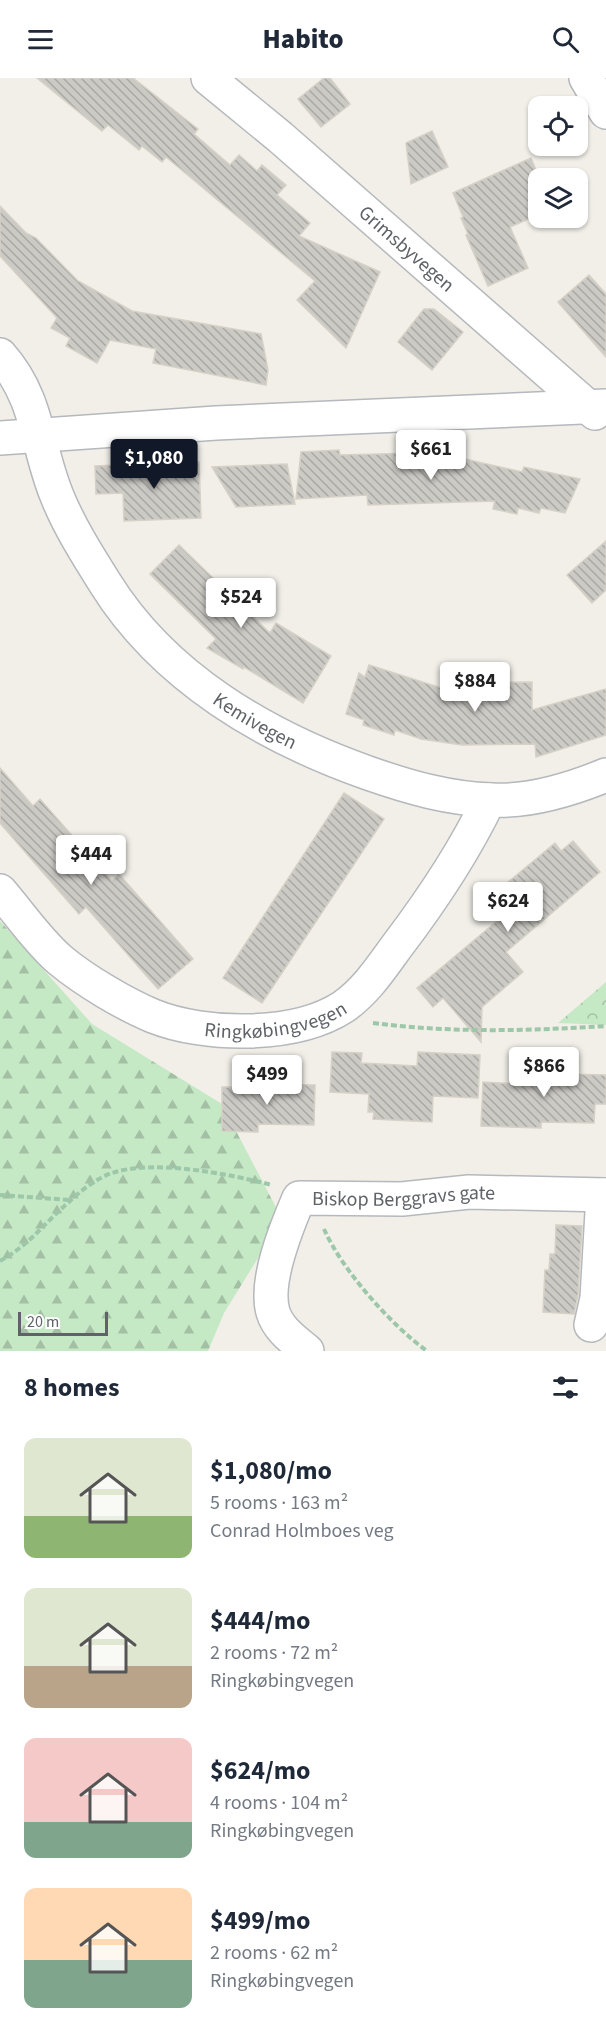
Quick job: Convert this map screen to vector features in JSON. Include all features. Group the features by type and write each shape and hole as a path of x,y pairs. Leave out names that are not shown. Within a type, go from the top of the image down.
{"street":[{"name":"Grimsbyvegen","path":"208,78 600,412"},
{"path":"586,78 606,112"},
{"name":"Kemivegen","path":"0,355 26,392 57,498 106,585 138,626 181,670 252,721 338,762 406,786 462,798 489,800 540,795 606,775"},
{"path":"0,438 216,423 600,412"},
{"name":"Ringkøbingvegen","path":"0,891 59,959 115,996 154,1017 215,1029 280,1029 304,1025 345,1005 372,980 424,911 463,850 489,800"},
{"name":"Biskop Berggravs gate","path":"306,1351 285,1332 273,1312 272,1290 276,1263 299,1198 402,1199 469,1192 605,1195"},
{"path":"591,1325 597,1298 605,1195"}],"path":[{"path":"345,1005 356,1020 405,1027 497,1031 606,1026"},
{"path":"0,1261 23,1248 70,1200 111,1173 145,1167 231,1174 281,1188 299,1198 324,1229 335,1254 406,1336 427,1351"},
{"path":"0,1195 70,1200"}],"green space":[{"path":"0,921 92,1024 222,1104 282,1219 224,1313 208,1351 0,1351"},
{"path":"606,982 606,1025 558,1023"}],"building":[{"path":"37,78 133,78 198,129 194,134 230,165 239,155 257,171 262,165 286,185 277,195 310,223 299,236 380,272 346,348 297,300 315,281 166,157 162,162 142,146 139,150 108,125 102,131"},
{"path":"324,78 330,78 350,104 321,127 298,99"},
{"path":"432,131 448,167 411,184 406,143"},
{"path":"531,158 535,168 528,168 528,219 510,227 528,268 488,286 466,235 468,234 461,218 463,217 453,193"},
{"path":"0,206 26,233 36,238 78,281 132,311 261,334 268,370 266,385 153,363 156,349 110,340 97,363 66,346 70,338 51,328 57,318 0,256"},
{"path":"589,275 606,294 606,357 558,302"},
{"path":"424,309 434,309 463,332 432,370 398,342"},
{"path":"339,450 340,455 456,452 456,457 522,472 524,467 580,479 565,513 541,508 539,513 518,508 517,514 493,509 495,501 368,505 367,495 296,499 301,452"},
{"path":"199,462 201,518 124,521 123,493 96,494 95,466"},
{"path":"287,464 295,504 236,507 212,467"},
{"path":"606,541 606,590 592,603 567,575"},
{"path":"179,545 270,633 276,623 331,656 303,703 244,667 243,669 207,648 216,639 150,574"},
{"path":"369,665 460,694 460,683 532,682 532,710 606,689 606,735 536,757 535,744 462,745 421,739 395,730 394,735 363,725 364,720 346,714 359,673 365,677"},
{"path":"0,768 33,806 40,799 112,881 119,874 193,959 158,989 86,907 79,914 0,823"},
{"path":"344,793 384,819 262,1003 223,978"},
{"path":"573,841 600,872 506,952 523,972 482,1007 481,1042 443,998 433,1007 417,988 497,921 489,912 502,901 495,893 555,843 561,851"},
{"path":"332,1052 362,1053 361,1063 417,1066 418,1052 480,1055 478,1098 433,1096 432,1122 373,1119 374,1112 368,1112 369,1094 330,1092"},
{"path":"540,1054 563,1055 562,1074 606,1075 606,1104 595,1104 594,1123 541,1122 541,1128 481,1126 483,1082 539,1085"},
{"path":"261,1084 315,1085 314,1125 258,1124 258,1132 222,1131 222,1087 261,1087"},
{"path":"556,1225 582,1226 578,1295 574,1314 543,1312 545,1270 549,1270 550,1254 555,1254"}]}
